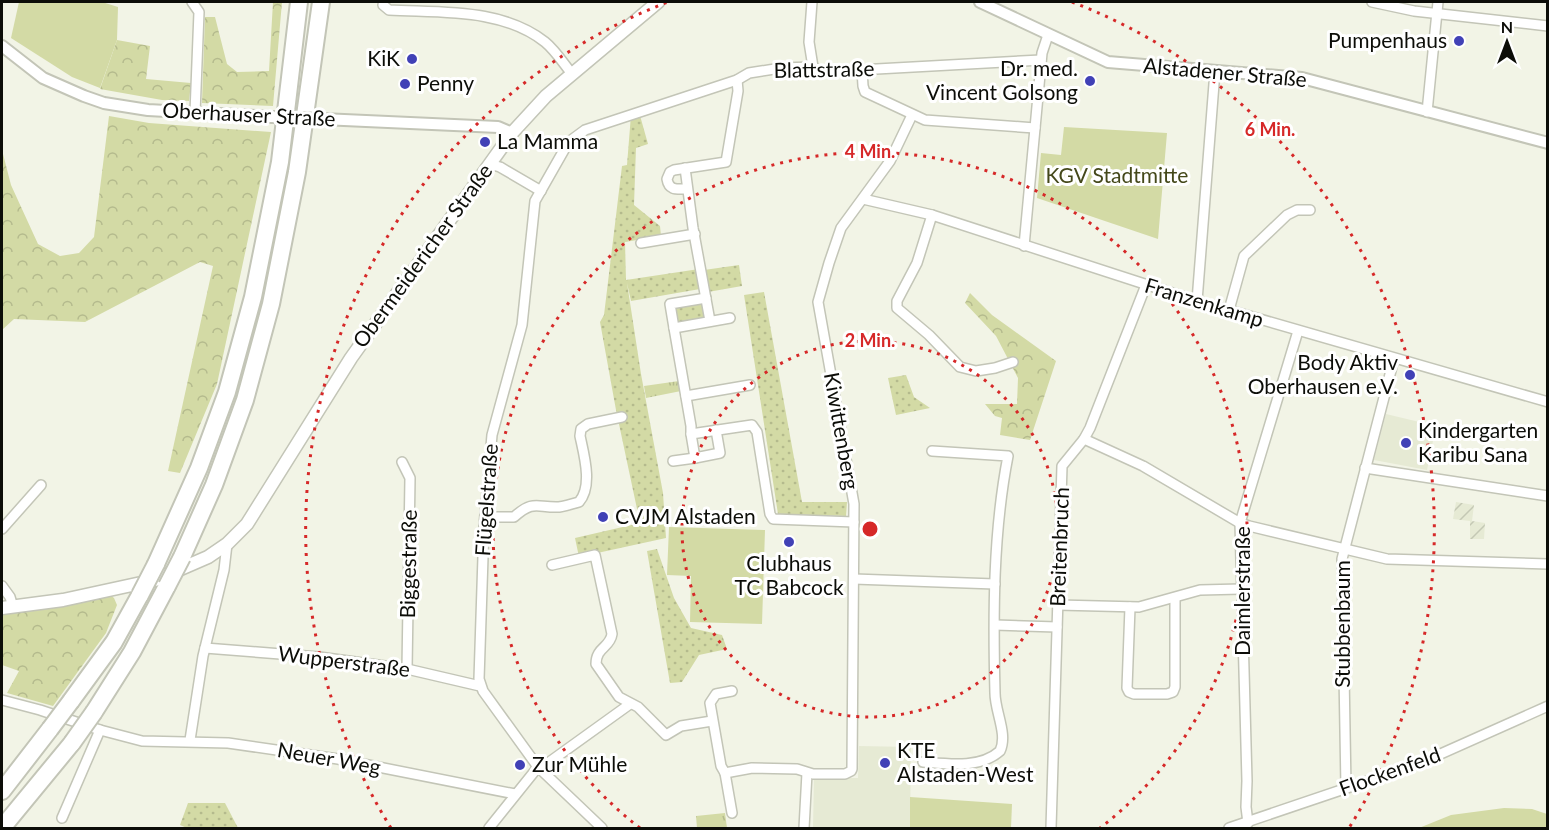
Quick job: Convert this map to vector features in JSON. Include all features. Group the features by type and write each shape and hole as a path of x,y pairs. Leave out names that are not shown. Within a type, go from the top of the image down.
{"highway":[{"path":"2,792 114,642 156,564 200,468 227,392 253,297 280,162 299,2"},
{"path":"2,828 72,742 132,652 182,557 214,485 245,400 271,304 297,172 321,2"}],"main road":[{"name":"Obermeidericher Straße","path":"7,608 63,600 155,580 208,557 227,544 247,524 351,358 512,133 528,113 658,2"}],"street":[{"path":"192,2 199,12 195,113"},
{"path":"812,2 809,42 813,67"},
{"name":"Alstadener Straße","path":"980,2 1108,62 1302,78 1548,143"},
{"path":"1372,2 1394,8 1436,14 1548,26"},
{"path":"1427,112 1438,2"},
{"path":"383,5 389,10 474,16 518,25 546,43 572,74"},
{"path":"1024,246 1041,60 1048,35"},
{"name":"Oberhauser Straße","path":"2,46 43,78 105,103 148,110 195,113 498,127 512,133"},
{"name":"Blattstraße","path":"541,191 570,141 585,130 756,72 781,68 813,67 818,72 1041,60"},
{"path":"862,69 862,86 865,92 912,116 930,120 1035,128"},
{"path":"1197,301 1215,71"},
{"path":"687,189 674,189 668,182 668,176 672,171 726,162 738,91 737,80"},
{"name":"Kiwittenberg","path":"807,773 845,774 851,771 854,579 852,487 818,305 841,228 890,161 912,116"},
{"path":"489,164 500,167 541,191"},
{"path":"685,168 710,321"},
{"name":"Flügelstraße","path":"480,686 481,596 492,435 521,330 534,204 541,191"},
{"name":"Franzenkamp","path":"863,199 932,215 1197,301 1548,402"},
{"path":"1229,310 1244,256 1287,215 1297,210 1310,210"},
{"path":"932,215 916,263 897,301 897,308 929,334 960,367 976,371 1013,362"},
{"path":"641,243 695,234"},
{"name":"Breitenbruch","path":"1051,828 1062,466 1084,439 1146,285"},
{"path":"694,458 691,426 670,304 706,298"},
{"path":"674,328 730,318"},
{"name":"Daimlerstraße","path":"1248,823 1240,523 1298,331"},
{"name":"Stubbenbaum","path":"1346,788 1342,559 1394,359"},
{"path":"686,396 750,385"},
{"path":"485,517 513,517 524,508 541,504 559,507 579,502 584,495 587,483 581,429 588,424 622,417"},
{"path":"691,434 748,425 756,429 770,514 773,519 854,522"},
{"path":"673,461 720,453 716,430"},
{"path":"1084,439 1143,466 1240,523 1387,559 1548,564"},
{"path":"923,762 961,765 989,759 1002,748 1002,730 995,700 995,584 1001,499 1008,456 932,451"},
{"name":"Biggestraße","path":"402,462 410,478 407,669"},
{"path":"1365,468 1548,496"},
{"path":"2,529 41,485"},
{"path":"190,740 209,625 224,570 227,544"},
{"path":"552,565 595,555 612,634 609,643 600,650 596,664 619,697 638,707 666,735 681,726 712,721"},
{"path":"854,579 995,584"},
{"path":"2,586 10,597 7,608"},
{"path":"1058,605 1145,606 1204,590 1241,589"},
{"path":"1130,607 1127,688 1134,694 1167,694 1173,692 1175,687 1175,598"},
{"path":"995,625 1057,627"},
{"name":"Wupperstraße","path":"206,648 319,657 407,669 480,686"},
{"path":"480,686 538,767 602,828"},
{"path":"732,691 718,693 712,697 710,703 732,813"},
{"name":"Neuer Weg","path":"2,700 142,741 228,742 329,758 516,794"},
{"path":"489,828 538,767 548,763 630,704"},
{"name":"Flockenfeld","path":"1229,828 1431,759 1548,706"},
{"path":"62,818 99,730"},
{"path":"725,773 752,768 797,769 807,773 804,828"}],"shaded area":[{"name":"Kindergarten Karibu Sana","path":"1386,414 1436,426 1427,470 1374,460"},
{"path":"1456,502 1474,505 1472,521 1485,523 1484,539 1470,539 1470,521 1453,519"},
{"path":"859,746 911,747 910,828 813,828 814,778 858,778"}],"green space":[{"path":"19,2 102,2 118,7 117,40 100,88 72,77 11,38"},
{"path":"273,2 282,2 273,106 202,103 205,17 215,17 227,64 237,72 269,71"},
{"path":"117,40 150,46 146,79 191,83 189,101 162,100 100,89"},
{"path":"639,112 648,144 636,148 634,205 660,226 661,236 625,242 626,280 699,269 700,289 631,301 627,283 663,493 666,538 579,557 575,538 640,523 600,322 604,315 622,166 627,165 631,115"},
{"path":"109,116 149,123 271,132 217,384 180,473 168,471 213,266 200,262 85,322 14,319 2,330 2,150 11,185 38,244 60,256 79,253 94,237"},
{"name":"KGV Stadtmitte","path":"1064,127 1167,133 1158,239 1037,198 1041,153 1061,155"},
{"path":"739,265 742,286 708,292 704,270"},
{"path":"764,292 802,502 847,502 846,516 778,514 744,295"},
{"path":"970,293 992,315 1056,361 1030,440 1000,435 1002,418 995,416 985,404 1017,404 1018,378 996,336 965,303"},
{"path":"704,303 705,319 678,324 675,307"},
{"path":"906,375 914,397 930,408 896,415 888,378"},
{"path":"679,381 681,391 646,398 644,386"},
{"path":"669,527 765,530 762,624 690,622 691,576 667,575"},
{"path":"657,549 674,598 691,628 722,635 727,649 699,655 682,682 670,683 647,551"},
{"path":"108,593 117,605 106,633 53,706 7,693 19,671 2,665 2,609"},
{"path":"910,797 1012,804 1011,828 910,828"},
{"path":"188,803 225,803 238,828 187,828 180,825"},
{"path":"1504,808 1532,809 1547,814 1547,828 1419,828 1451,815"},
{"path":"725,813 727,828 697,828 696,816"}],"place":[{"name":"Pumpenhaus","path":"1459,41"},
{"name":"KiK","path":"412,59"},
{"name":"Dr. med. Vincent Golsong","path":"1090,81"},
{"name":"Penny","path":"405,84"},
{"name":"La Mamma","path":"485,142"},
{"name":"Body Aktiv Oberhausen e.V.","path":"1410,375"},
{"name":"Kindergarten Karibu Sana","path":"1406,443"},
{"name":"CVJM Alstaden","path":"603,517"},
{"name":"Clubhaus TC Babcock","path":"789,542"},
{"name":"KTE Alstaden-West","path":"885,763"},
{"name":"Zur Mühle","path":"520,765"}]}
